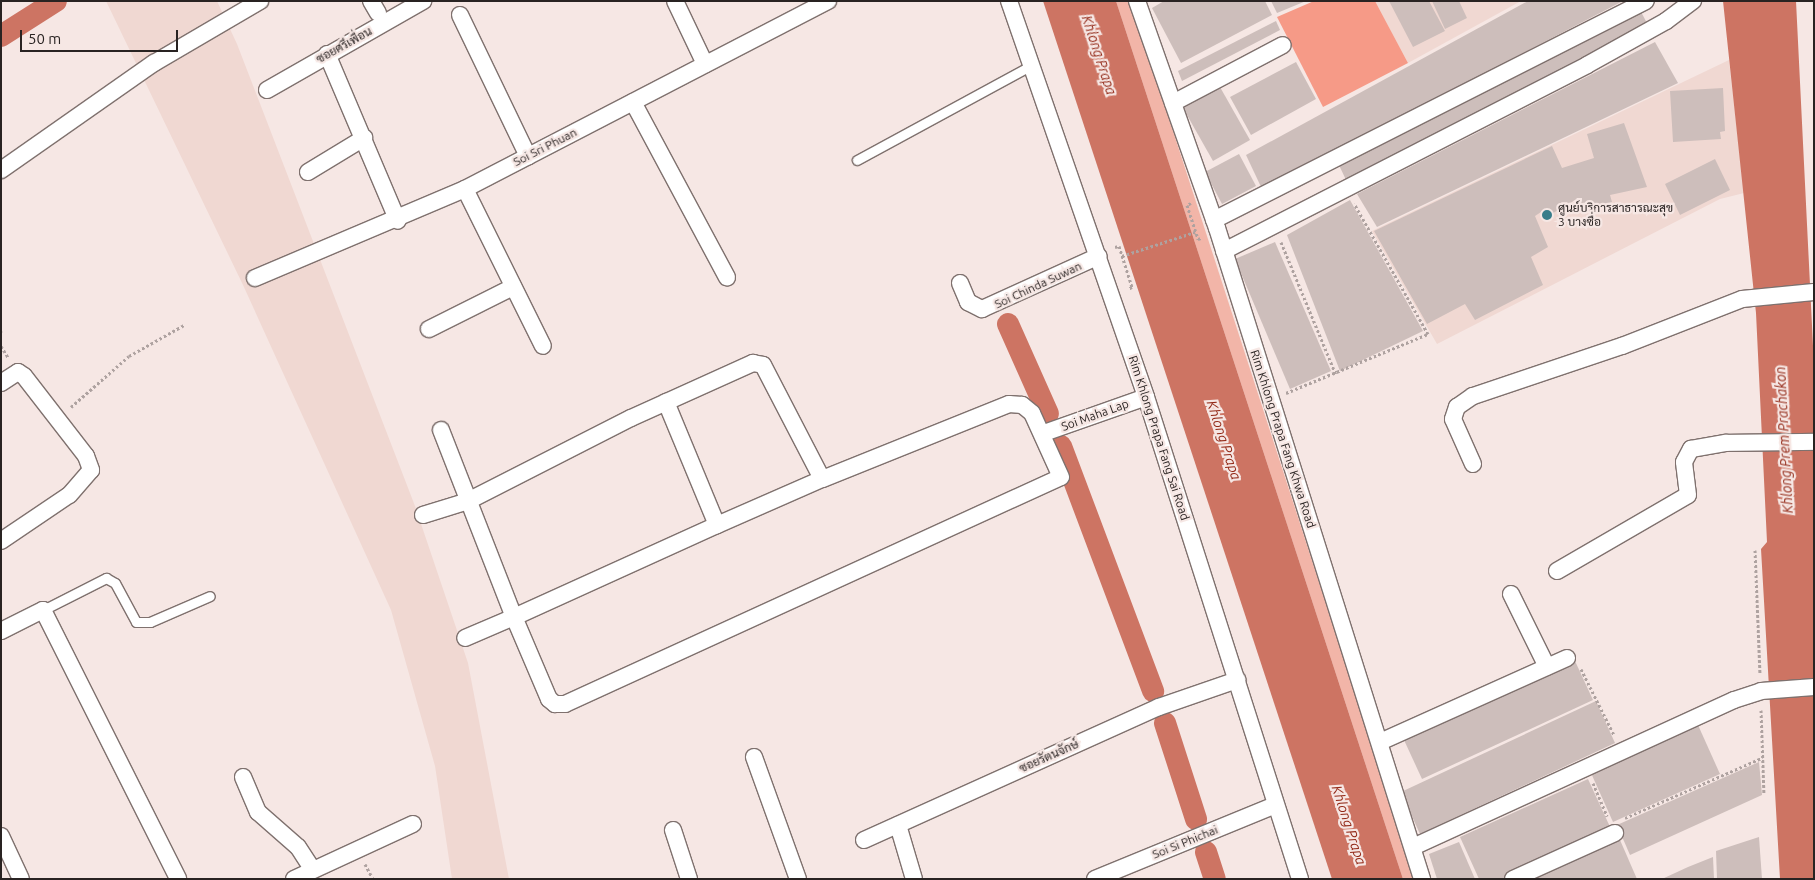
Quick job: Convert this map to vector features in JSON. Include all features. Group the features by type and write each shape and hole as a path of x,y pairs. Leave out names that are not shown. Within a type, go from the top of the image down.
{"street":[{"path":"1,170 154,63 260,1"},
{"name":"ซอยศรีเพื่อน","path":"267,90 327,54 423,1"},
{"path":"675,1 705,64"},
{"name":"Soi Sri Phuan","path":"255,278 398,221 465,189 828,1"},
{"name":"Rim Khlong Prapa Fang Sai Road","path":"1009,1 1146,397 1300,879"},
{"name":"Rim Khlong Prapa Fang Khwa Road","path":"1137,1 1214,220 1422,879"},
{"path":"1214,220 1646,1"},
{"path":"1224,251 1602,56 1693,1"},
{"path":"460,15 528,156"},
{"path":"1173,103 1283,45"},
{"path":"327,54 398,221"},
{"path":"633,102 727,277"},
{"path":"308,172 364,138"},
{"path":"465,189 543,346"},
{"name":"Soi Chinda Suwan","path":"960,283 968,302 982,309 1098,256"},
{"path":"429,328 513,287"},
{"path":"1473,464 1453,419 1456,407 1473,396 1750,297 1813,292"},
{"path":"423,515 468,502 666,402 744,366 763,365 822,479"},
{"path":"1,383 18,372 24,376 86,456 91,470 82,484 1,541"},
{"name":"Soi Maha Lap","path":"1044,434 1146,397"},
{"path":"666,402 717,525"},
{"path":"441,430 514,617 549,699 565,704 1061,477 1044,434 1022,405 1009,404 822,479 514,617 465,638"},
{"path":"1557,571 1688,494 1684,462 1691,449 1753,442 1814,442"},
{"path":"1511,594 1547,667"},
{"path":"1,631 43,610 178,879"},
{"path":"1380,742 1567,658"},
{"name":"ซอยรัตนจักษ์","path":"864,840 1158,708 1237,680"},
{"path":"1413,847 1622,752 1764,691 1814,686"},
{"path":"754,757 798,879"},
{"path":"244,777 258,812 298,847 313,870"},
{"name":"Soi Si Phichai","path":"1095,879 1275,805"},
{"path":"294,879 413,824"},
{"path":"898,825 914,879"},
{"path":"1513,879 1613,828"},
{"path":"673,830 689,879"},
{"path":"1,836 21,879"}],"lane":[{"path":"856,160 1032,65"},
{"path":"43,610 106,578 115,582 136,622 150,622 210,596"}],"path":[{"path":"1269,399 1336,375 1428,334 1346,189"},
{"path":"1274,226 1336,375"},
{"path":"1122,256 1196,232"},
{"path":"1115,247 1119,246 1132,287 1127,289"},
{"path":"58,419 129,356 184,324"},
{"path":"1581,669 1622,752"},
{"path":"1586,768 1613,828 1762,758"}],"shaded area":[{"path":"106,1 217,1 237,44 415,506 468,663 509,879 452,879 435,766 391,610 243,285"},
{"path":"1116,1 1131,1 1415,879 1403,879"},
{"path":"1314,1 1375,1 1408,63 1323,107 1277,17"},
{"path":"1375,1 1521,1 1408,63"},
{"name":"ศูนย์บริการสาธารณะสุข 3 บางซื่อ","path":"1729,60 1744,193 1720,199 1437,344 1372,231"}],"water":[{"name":"Khlong Prapa","path":"1043,1 1116,1 1403,879 1332,879"},
{"name":"Khlong Prem Prachakon","path":"1723,1 1796,1 1814,366 1814,879 1780,879 1761,549 1767,542 1756,313"}],"building":[{"path":"1164,1 1265,1 1272,15 1181,63 1152,8"},
{"path":"1271,1 1306,1 1277,13"},
{"path":"1389,1 1429,1 1445,31 1413,47"},
{"path":"1432,1 1459,1 1467,18 1445,29"},
{"path":"1528,1 1623,1 1262,189 1246,155"},
{"path":"1640,10 1648,25 1346,180 1339,165"},
{"path":"1276,21 1280,30 1182,81 1178,71"},
{"path":"1655,42 1678,83 1377,227 1357,194"},
{"path":"1296,62 1316,99 1251,135 1230,97"},
{"path":"1220,87 1250,140 1213,161 1183,108"},
{"path":"1723,88 1725,131 1720,132 1721,139 1673,142 1670,91"},
{"path":"1624,123 1647,187 1610,195 1612,202 1582,210 1577,199 1548,216 1544,210 1535,216 1548,247 1531,257 1543,285 1475,320 1465,304 1427,324 1374,231 1552,146 1562,168 1594,158 1587,134"},
{"path":"1239,154 1256,186 1222,204 1205,172"},
{"path":"1715,159 1730,190 1680,215 1665,184"},
{"path":"1350,200 1423,331 1340,371 1287,235"},
{"path":"1275,242 1331,371 1290,389 1235,259"},
{"path":"1575,661 1593,700 1422,779 1404,740"},
{"path":"1596,701 1615,743 1420,834 1401,792"},
{"path":"1698,725 1720,774 1613,822 1591,773"},
{"path":"1759,762 1762,795 1630,855 1617,825"},
{"path":"1588,779 1611,829 1502,879 1479,879 1460,837"},
{"path":"1759,837 1762,879 1717,879 1716,851"},
{"path":"1620,840 1637,879 1534,879"},
{"path":"1459,842 1475,879 1437,879 1429,854"},
{"path":"1713,857 1714,879 1662,879 1688,867"}],"waterway":[{"path":"1,36 56,1"},
{"path":"1008,324 1048,414"},
{"path":"1061,446 1153,691"},
{"path":"1165,723 1196,819"},
{"path":"1206,852 1215,879"}],"place":[{"name":"ศูนย์บริการสาธารณะสุข 3 บางซื่อ","path":"1547,215"}]}
